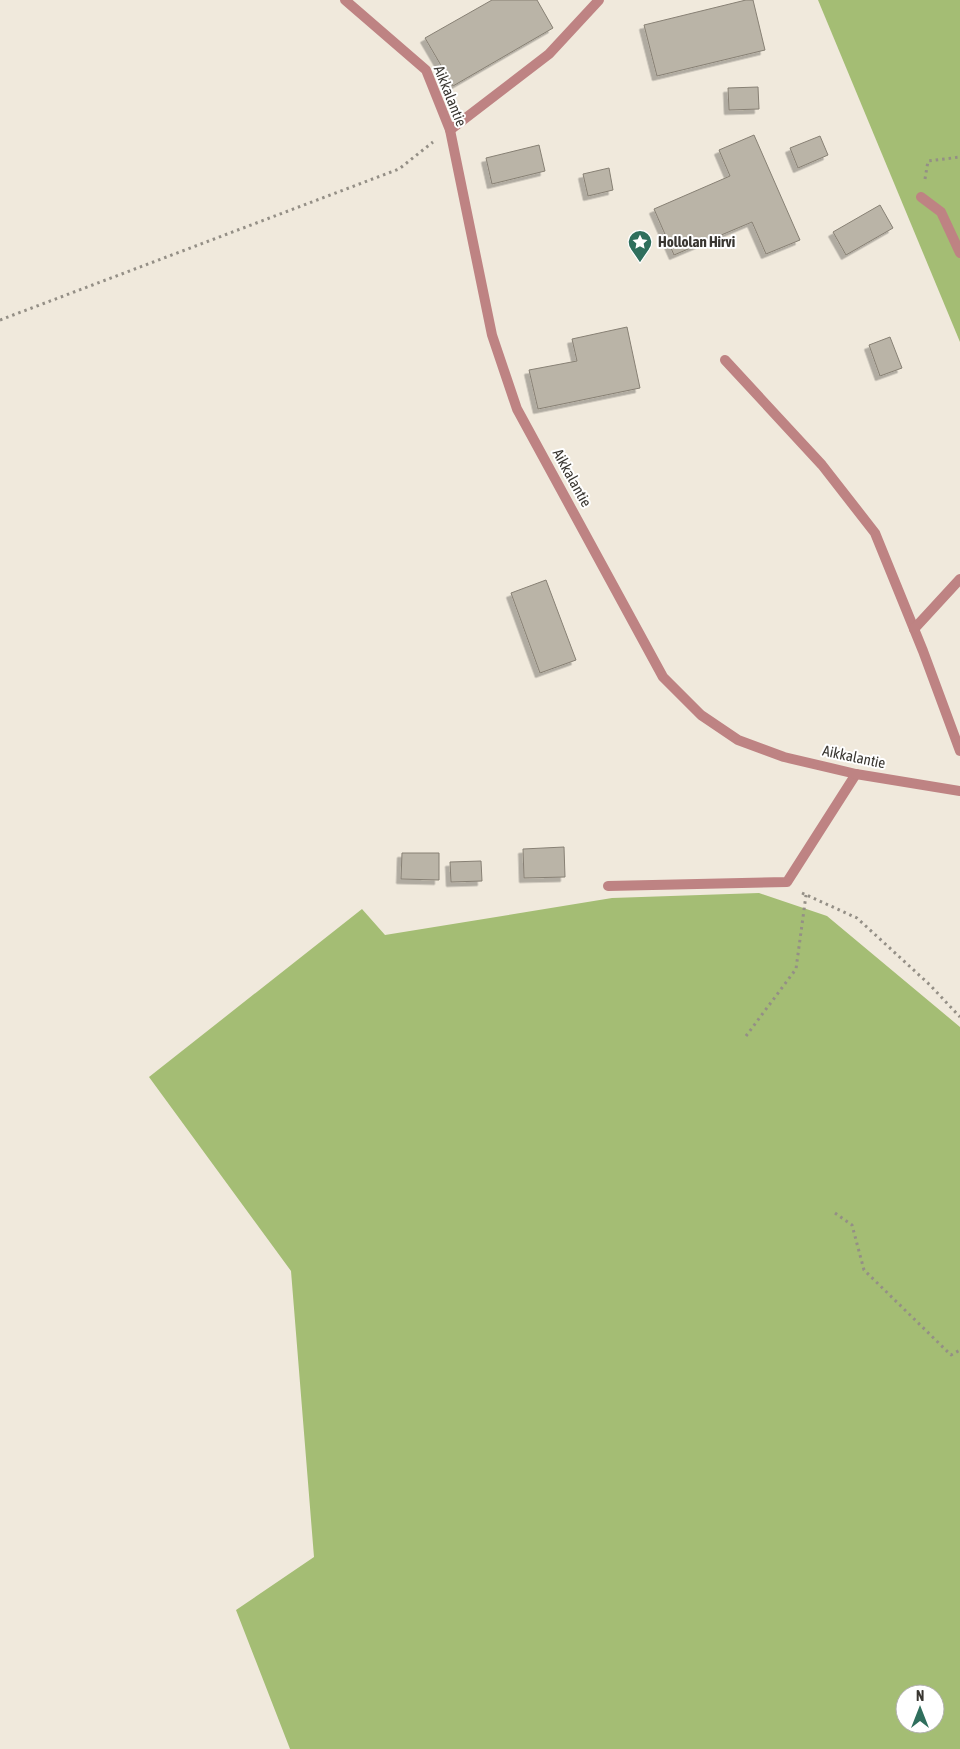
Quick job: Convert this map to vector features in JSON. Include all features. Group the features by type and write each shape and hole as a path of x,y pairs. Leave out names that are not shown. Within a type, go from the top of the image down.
{"street":[{"name":"Aikkalantie","path":"345,0 426,70 450,130 492,336 517,409 663,678 701,715 738,740 784,757 856,774 960,791"},
{"path":"450,130 549,54 599,0"},
{"path":"921,197 941,212 960,254"},
{"path":"726,360 822,465 875,533 960,751"},
{"path":"914,629 960,579"},
{"path":"608,886 787,882 856,774"}],"path":[{"path":"0,320 399,169 450,130"},
{"path":"921,197 928,161 960,157"},
{"path":"779,882 857,918 930,985 960,1017"},
{"path":"746,1036 796,969 806,894"},
{"path":"835,1213 852,1225 864,1270 951,1355 960,1350"}],"green space":[{"path":"818,0 960,0 960,342"},
{"path":"759,893 827,916 960,1027 960,1749 290,1749 236,1610 314,1557 291,1271 149,1077 362,909 385,935 612,898"}],"building":[{"path":"492,0 537,0 553,28 453,86 425,38"},
{"path":"746,0 753,0 765,50 657,76 644,25"},
{"path":"758,87 759,109 729,110 728,88"},
{"path":"754,135 800,240 766,254 752,222 674,255 654,209 730,176 719,150"},
{"path":"820,136 828,155 798,168 790,148"},
{"path":"539,145 545,171 492,184 486,158"},
{"path":"609,168 613,190 588,196 583,174"},
{"path":"880,205 893,228 846,255 833,232"},
{"path":"627,327 640,388 538,409 529,370 577,361 572,339"},
{"path":"890,337 902,368 880,376 869,345"},
{"path":"546,580 576,660 540,673 511,593"},
{"path":"564,847 565,877 524,878 523,849"},
{"path":"402,853 439,853 439,880 401,879"},
{"path":"481,861 482,881 451,882 450,862"}],"place":[{"name":"Hollolan Hirvi","path":"640,263"}]}
